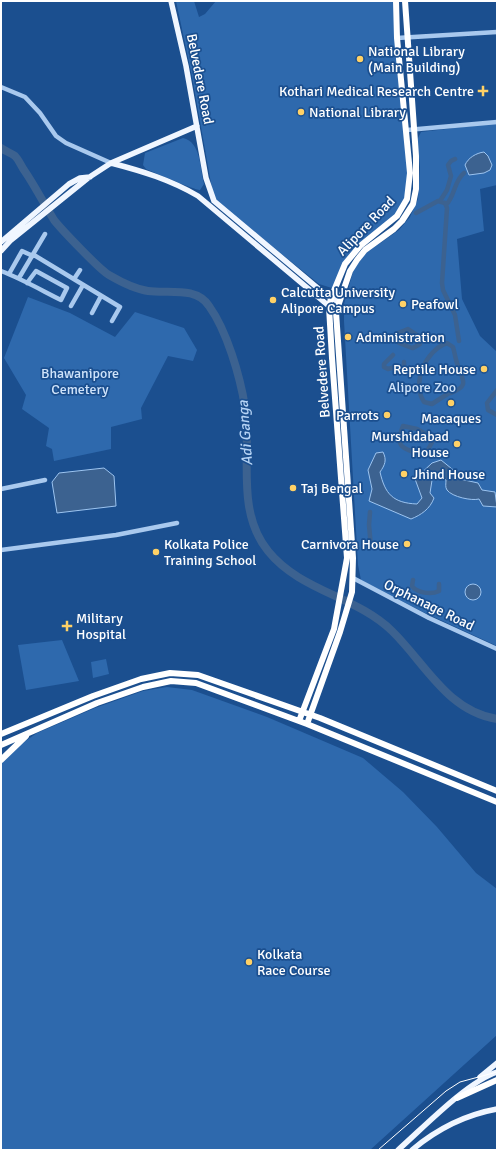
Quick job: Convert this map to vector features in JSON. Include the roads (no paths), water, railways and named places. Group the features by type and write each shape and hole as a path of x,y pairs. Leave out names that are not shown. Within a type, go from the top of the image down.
{"highway":[{"name":"Alipore Road","path":"330,298 345,264 360,246 397,216 407,199 410,173 397,38 396,1"},
{"name":"Belvedere Road","path":"307,724 343,621 352,592 353,578 353,558 336,312 350,271 357,260 365,250 394,229 402,221 414,204 416,189 414,130 405,1"},
{"name":"Belvedere Road","path":"299,721 334,629 347,558 329,306 330,298"},
{"path":"1,734 93,696 141,679 170,673 198,675 311,715 497,790"},
{"path":"1,745 97,704 143,687 171,682 196,683 307,724 497,802"},
{"path":"93,696 97,704"},
{"path":"1,760 28,733"},
{"path":"457,1098 497,1080"}],"main road":[{"name":"Belvedere Road","path":"171,1 186,66 212,203 330,298"},
{"path":"1,251 11,240 68,196 90,176 112,163 197,126"},
{"path":"112,163 176,183 212,203 336,312"},
{"path":"1,242 58,194 80,178 90,176"},
{"path":"198,196 206,193 208,186"},
{"path":"330,298 339,302"},
{"path":"398,1150 497,1063"},
{"path":"464,1092 484,1078 497,1072"},
{"path":"412,1150 428,1136 454,1121 497,1109"}],"street":[{"path":"397,38 407,36 497,32"},
{"path":"1,87 25,97 40,113 56,136 112,163"},
{"path":"407,130 497,122"},
{"path":"19,278 45,234"},
{"path":"9,274 22,251 33,255 120,307 112,321"},
{"path":"74,279 80,270"},
{"path":"1,271 19,278 27,283 61,300 67,288 36,271 27,283"},
{"path":"71,306 83,285"},
{"path":"92,312 101,296"},
{"path":"1,489 45,480"},
{"path":"1,550 116,535 177,523"},
{"name":"Orphanage Road","path":"353,578 429,618 497,649"}],"waterway":[{"name":"Adi Ganga","path":"1,148 16,158 54,220 104,272 123,283 143,290 156,292 181,292 197,296 209,306 216,316 232,354 245,407 247,425 248,500 251,518 258,535 268,551 281,564 312,585 362,609 378,619 392,631 438,684 451,696 464,706 479,714 497,719"},
{"path":"440,201 447,190 451,176 448,165 455,159"},
{"path":"446,205 458,180 464,173"},
{"path":"416,213 438,201 445,203 447,208 442,283 443,290 455,315 459,341"},
{"path":"412,348 399,343 396,339 398,333 408,329 420,337 420,344 413,348"},
{"path":"449,393 432,404 424,402 420,394 419,386 420,377 427,360 433,352 447,343 453,347 463,380 462,386 451,393"},
{"path":"393,355 384,364 384,367 388,369 395,367 400,371 404,367 404,362"},
{"path":"497,390 487,403 488,410 497,415"},
{"path":"423,454 410,451 402,446 400,443 400,433 403,426 417,429 434,439 426,453"},
{"path":"370,512 369,525 371,547"},
{"path":"413,580 412,586 424,593 439,591 439,584"}],"tram line":[{"path":"378,1150 446,1091 460,1082 497,1072"}],"place":[{"name":"National Library (Main Building)","path":"360,59"},
{"name":"Kothari Medical Research Centre","path":"483,91"},
{"name":"National Library","path":"301,112"},
{"name":"Calcutta University Alipore Campus","path":"273,300"},
{"name":"Peafowl","path":"403,304"},
{"name":"Administration","path":"348,337"},
{"name":"Reptile House","path":"484,369"},
{"name":"Macaques","path":"451,403"},
{"name":"Parrots","path":"387,415"},
{"name":"Murshidabad House","path":"457,444"},
{"name":"Jhind House","path":"404,474"},
{"name":"Taj Bengal","path":"293,488"},
{"name":"Carnivora House","path":"407,544"},
{"name":"Kolkata Police Training School","path":"156,552"},
{"name":"Military Hospital","path":"67,626"},
{"name":"Kolkata Race Course","path":"249,962"}],"park label":[{"name":"Bhawanipore Cemetery","path":"80,382"},
{"name":"Alipore Zoo","path":"422,387"}]}
